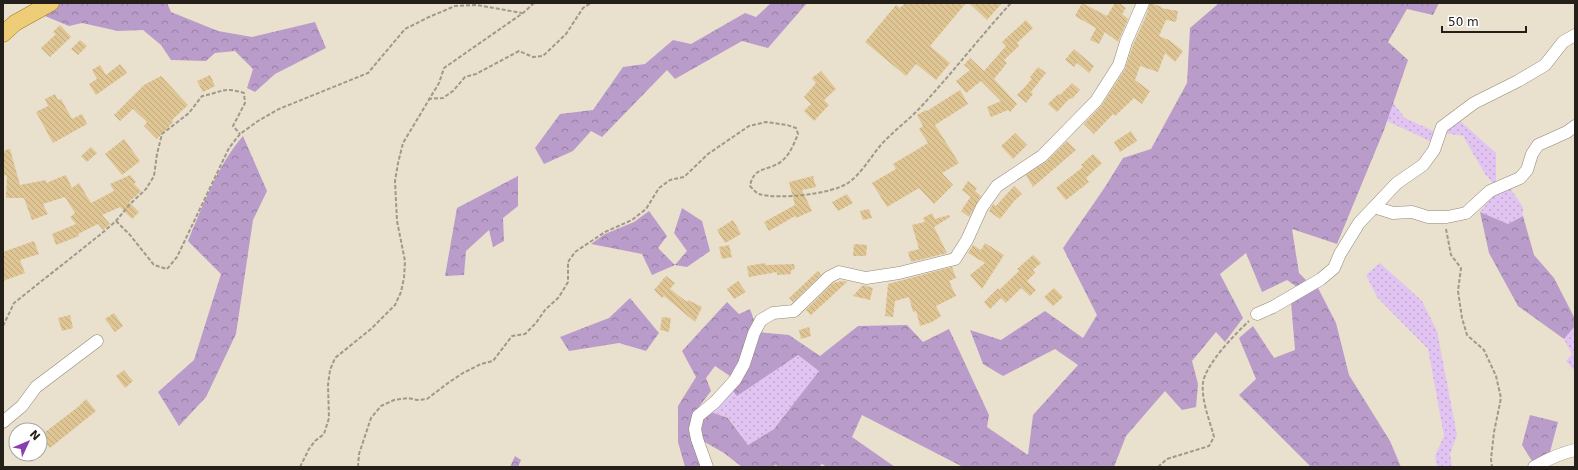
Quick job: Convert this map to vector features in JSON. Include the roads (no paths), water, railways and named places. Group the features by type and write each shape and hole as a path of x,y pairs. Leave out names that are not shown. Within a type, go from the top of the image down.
{"main road":[{"path":"3,34 15,23 51,3"}],"street":[{"path":"707,467 695,429 698,416 715,402 735,380 744,364 754,333 761,320 773,313 794,311 829,277 839,272 866,278 899,273 955,259 967,240 982,207 997,186 1042,156 1096,102 1119,65 1126,42 1142,3"},
{"path":"1257,314 1273,307 1321,279 1334,268 1340,254 1356,229 1374,207 1397,184 1423,164 1434,150 1442,127 1474,103 1518,81 1545,65 1563,42 1575,35"},
{"path":"1374,207 1393,214 1412,212 1428,218 1466,214 1490,191 1520,178 1527,170 1532,154 1538,146 1567,132 1575,126"},
{"path":"3,422 22,406 36,387 97,341"},
{"path":"1534,467 1564,452 1575,450"}]}
